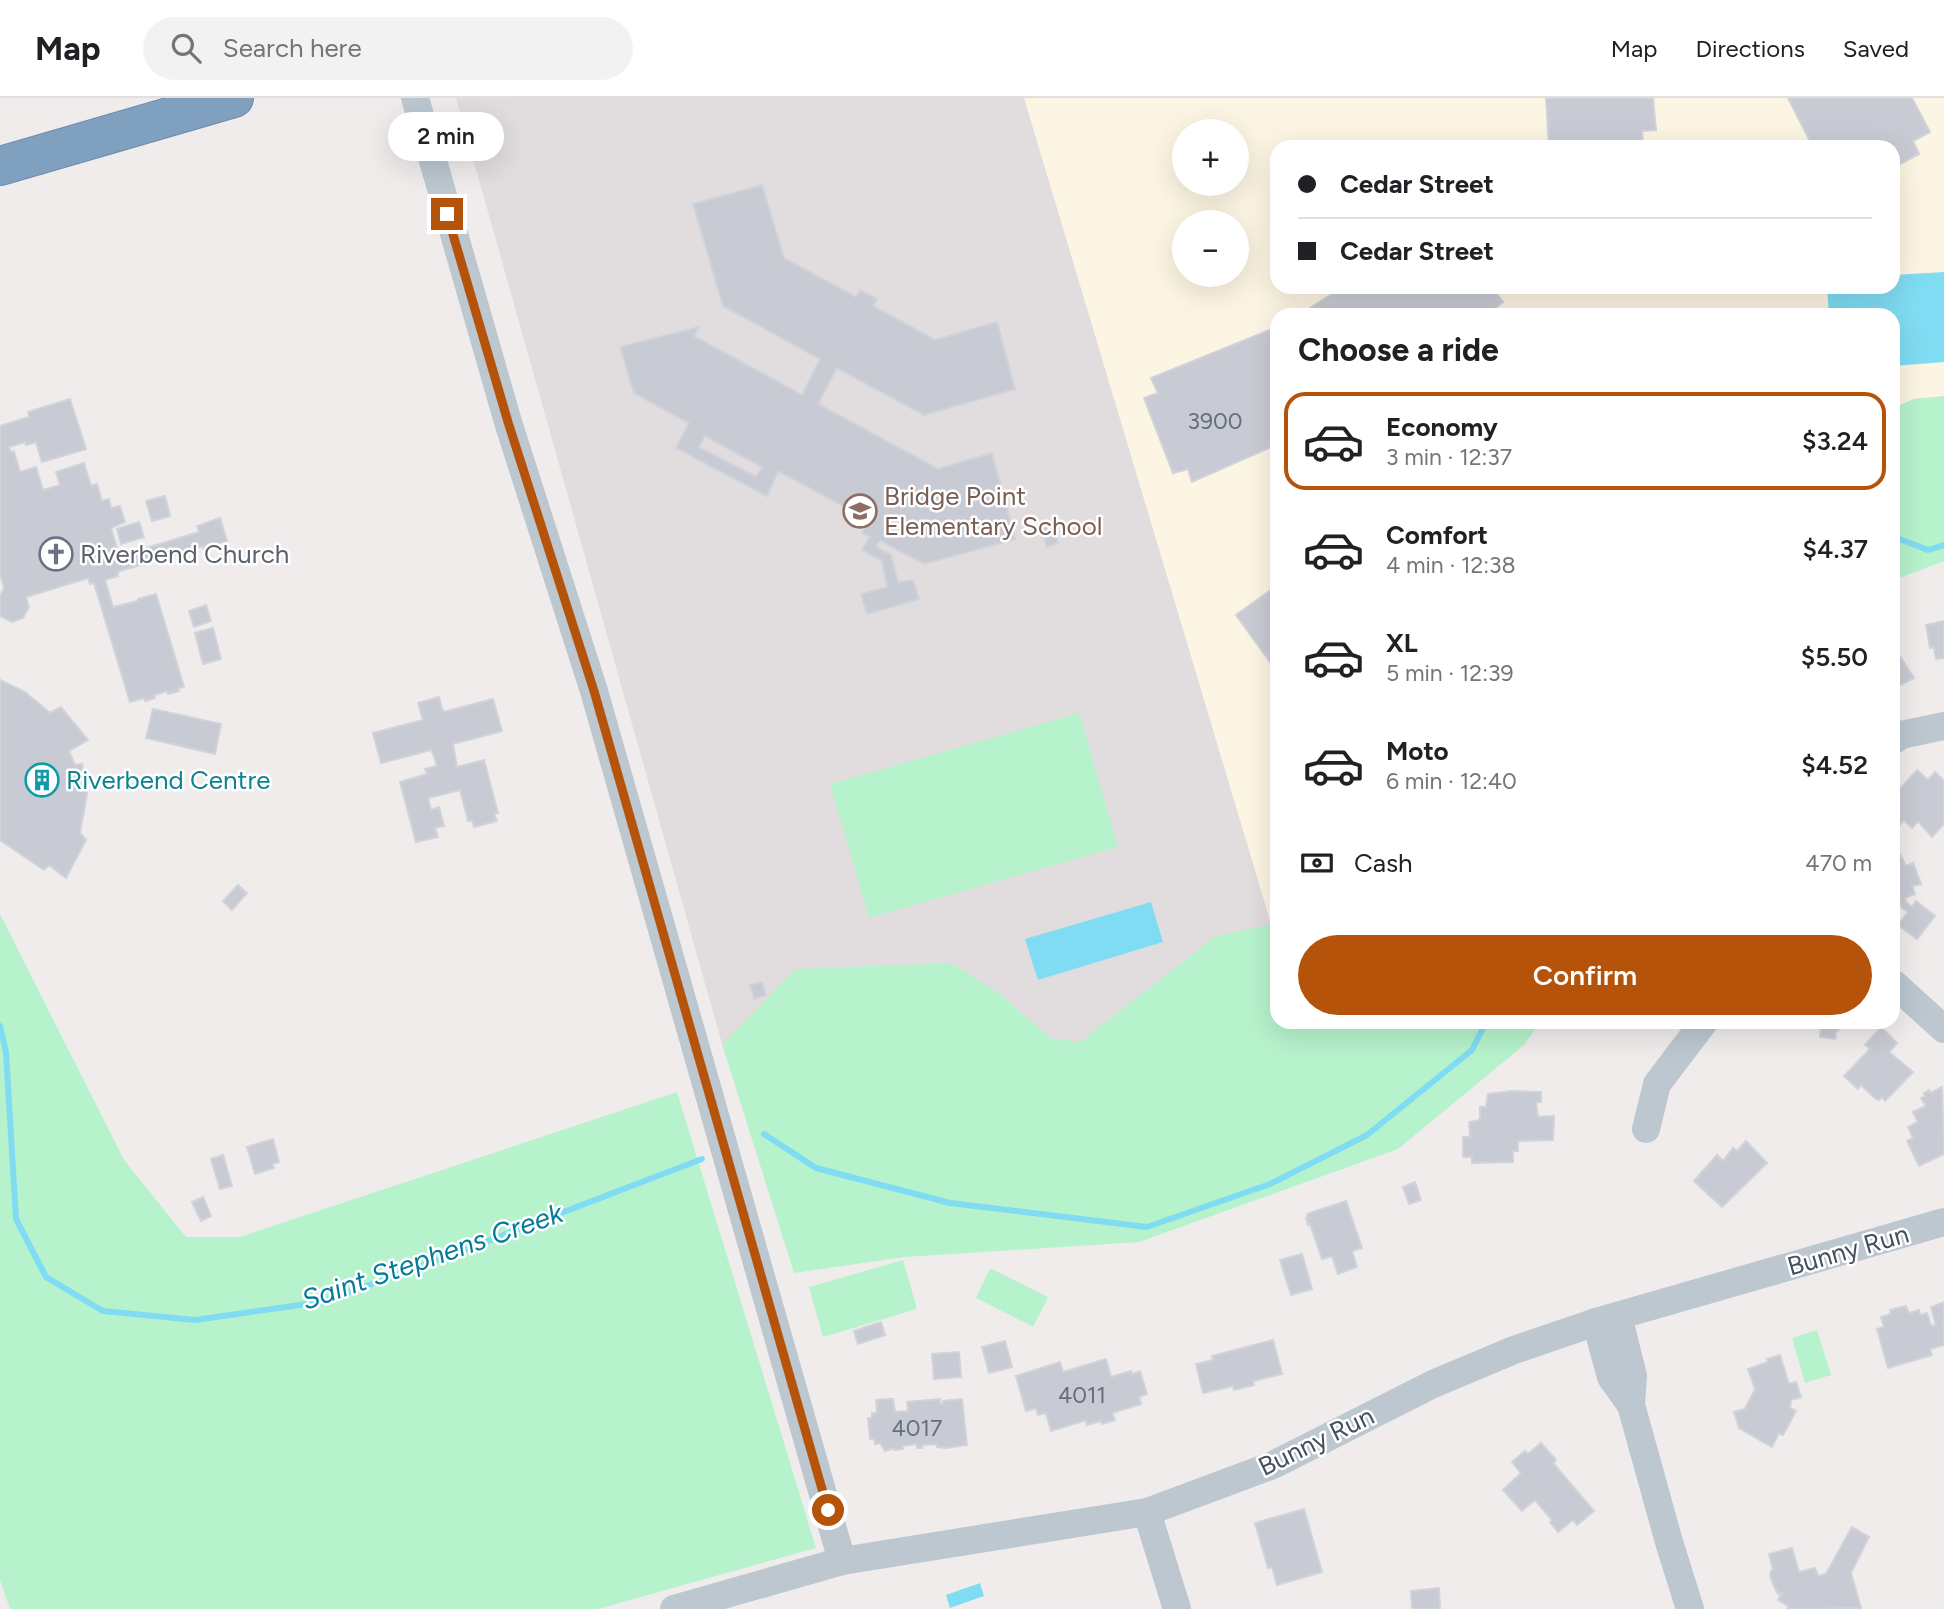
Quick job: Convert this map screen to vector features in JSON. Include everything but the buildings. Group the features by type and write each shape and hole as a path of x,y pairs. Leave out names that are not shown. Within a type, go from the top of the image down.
{"highway":[{"path":"0,166 234,98"}],"street":[{"path":"415,98 508,422 594,691 842,1561"},
{"path":"1900,736 1944,726"},
{"path":"1900,989 1944,1029"},
{"path":"1646,1129 1657,1084 1699,1029"},
{"name":"Bunny Run","path":"674,1609 732,1601 842,1561 1147,1512 1273,1465 1444,1379 1514,1350 1607,1319 1944,1222"},
{"path":"1607,1319 1633,1376 1631,1405 1668,1542 1690,1609"},
{"path":"1147,1512 1177,1609"}],"shaded area":[{"name":"Bridge Point Elementary School","path":"456,98 1024,98 1270,925 1080,1042 722,1044"},
{"path":"1024,98 1944,98 1944,396 1914,399 1900,405 1900,308 1270,308 1270,921"}],"green space":[{"path":"1944,396 1944,561 1900,578 1900,405 1914,399"},
{"path":"1079,713 1118,847 869,918 830,784"},
{"path":"0,914 124,1160 186,1237 240,1237 677,1092 816,1548 598,1609 10,1609 0,1580"},
{"path":"1270,924 1270,1029 1535,1029 1524,1045 1398,1149 1139,1242 905,1257 794,1273 722,1044 796,969 951,963 999,993 1050,1038 1080,1042 1216,936"},
{"path":"903,1260 917,1309 823,1337 809,1287"},
{"path":"990,1268 1048,1297 1033,1327 976,1298"},
{"path":"1817,1330 1831,1375 1805,1383 1792,1338"}],"water":[{"path":"1944,272 1944,362 1900,366 1900,308 1828,308 1828,294 1900,294 1900,275"},
{"path":"1151,902 1163,942 1038,980 1025,939"},
{"path":"980,1583 984,1596 950,1608 946,1595"}],"waterway":[{"name":"Saint Stephens Creek","path":"1900,539 1928,550 1944,545"},
{"name":"Saint Stephens Creek","path":"0,1026 6,1052 16,1219 46,1277 103,1311 195,1320 321,1302 702,1159"},
{"name":"Saint Stephens Creek","path":"764,1134 816,1168 950,1203 1147,1227 1270,1184 1367,1135 1472,1050 1482,1029"}],"place":[{"name":"Bridge Point Elementary School","path":"860,511"},
{"name":"Riverbend Church","path":"56,554"},
{"name":"Riverbend Centre","path":"42,780"}],"route":[{"path":"447,214 508,422 594,691 828,1510"}]}
